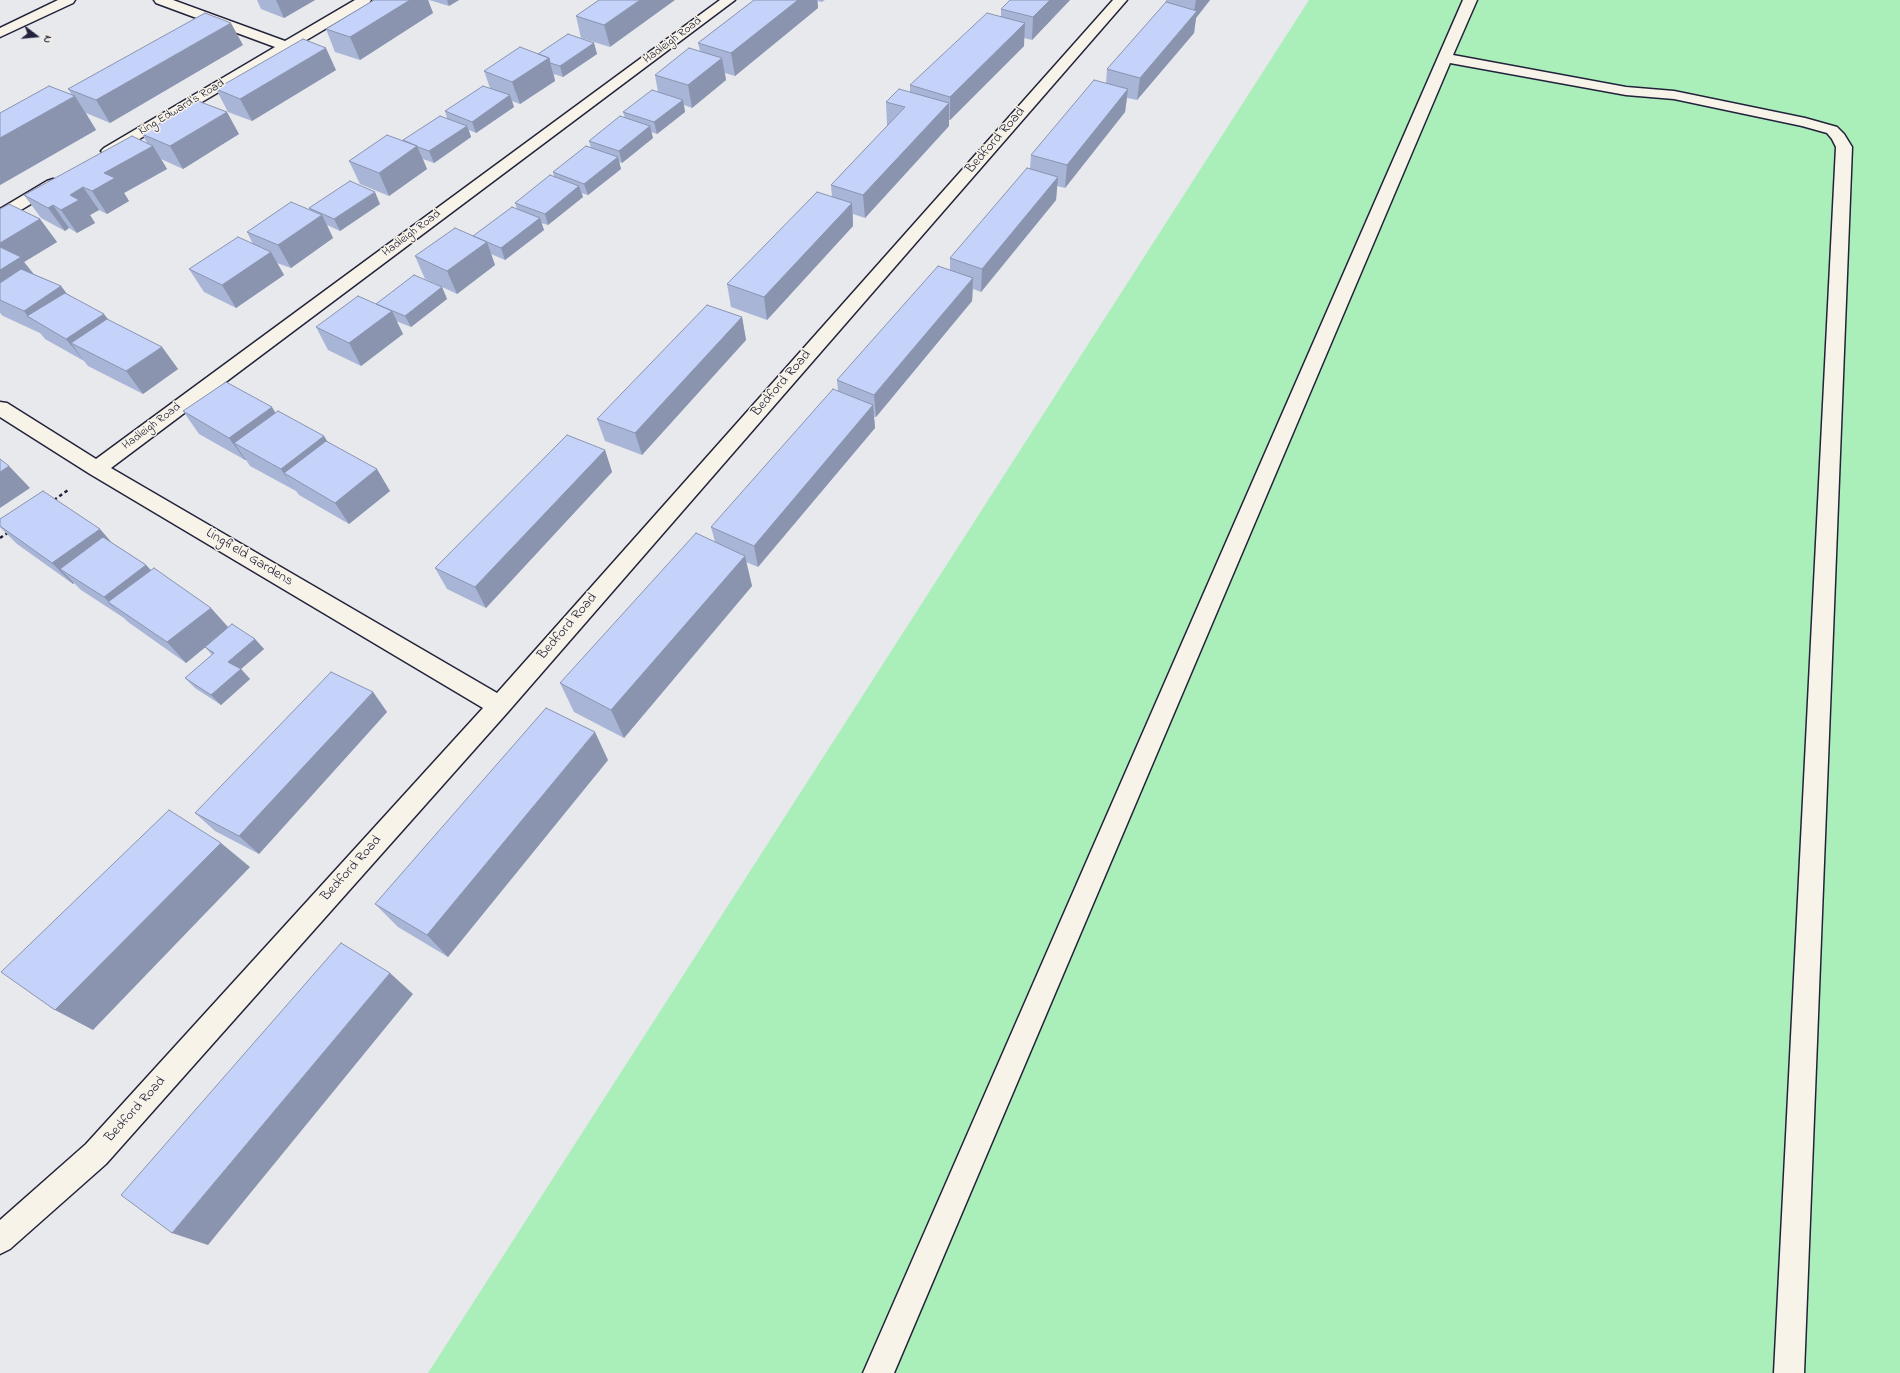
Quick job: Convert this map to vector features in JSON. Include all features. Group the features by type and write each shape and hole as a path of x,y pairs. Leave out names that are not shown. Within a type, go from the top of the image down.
{"street":[{"path":"0,33 68,0"},
{"path":"161,0 285,46"},
{"name":"King Edward's Road","path":"95,159 364,0"},
{"name":"Hadleigh Road","path":"97,468 728,0"},
{"name":"Bedford Road","path":"0,1239 96,1154 499,706 1120,0"},
{"path":"878,1373 1470,0"},
{"path":"1445,58 1626,92 1674,95 1806,122 1832,130 1839,137 1844,147 1789,1373"},
{"path":"0,216 68,176"},
{"name":"Lingfield Gardens","path":"0,408 97,468 499,706"}],"path":[{"path":"52,501 97,468"},
{"path":"0,538 14,529"}],"green space":[{"path":"1309,0 1900,0 1900,1373 428,1373"}],"building":[{"path":"374,0 410,0 350,37 326,29"},
{"path":"599,0 640,0 604,25 576,16"},
{"path":"754,0 798,0 731,53 698,43"},
{"path":"1010,0 1050,0 1033,17 1001,9"},
{"path":"1166,2 1197,11 1140,78 1107,69"},
{"path":"205,13 231,23 96,100 68,89"},
{"path":"987,13 1025,23 950,97 910,85"},
{"path":"568,34 594,43 560,66 550,63 549,58 538,54"},
{"path":"303,39 326,48 240,99 216,89"},
{"path":"520,47 549,58 512,82 484,71"},
{"path":"689,48 722,58 688,85 655,75"},
{"path":"1094,80 1128,89 1067,165 1031,155"},
{"path":"49,86 75,96 0,138 0,113"},
{"path":"483,86 510,95 472,122 445,111"},
{"path":"899,89 949,103 863,195 831,185 905,107 886,102"},
{"path":"652,90 683,100 654,122 623,112"},
{"path":"198,101 227,112 170,146 142,134"},
{"path":"440,116 467,126 429,151 403,140"},
{"path":"620,116 650,126 619,151 589,141"},
{"path":"387,135 417,146 379,173 349,161"},
{"path":"132,136 153,146 104,173 115,178 92,191 83,187 70,195 79,200 61,210 53,205 48,208 24,195"},
{"path":"586,146 618,157 584,184 553,172"},
{"path":"1027,168 1058,177 982,269 950,258"},
{"path":"550,175 579,186 545,214 515,203"},
{"path":"350,181 375,192 334,219 309,208"},
{"path":"817,192 852,203 764,297 727,284"},
{"path":"291,202 322,215 278,245 247,232"},
{"path":"9,204 40,219 0,243 0,209"},
{"path":"512,207 540,218 501,248 473,236"},
{"path":"455,228 487,242 447,271 415,256"},
{"path":"238,237 271,252 222,285 189,269"},
{"path":"0,247 21,257 0,270"},
{"path":"938,266 973,278 874,395 837,380"},
{"path":"21,269 61,286 24,311 0,300 0,283"},
{"path":"414,275 442,287 405,316 376,304"},
{"path":"65,293 104,314 66,339 27,316"},
{"path":"358,296 392,311 349,343 316,327"},
{"path":"707,305 742,317 635,433 597,419"},
{"path":"107,319 162,347 126,371 71,343"},
{"path":"226,382 272,407 229,438 183,411"},
{"path":"833,389 873,405 754,546 711,527"},
{"path":"278,411 324,436 281,469 234,443"},
{"path":"567,435 605,450 475,587 435,568"},
{"path":"326,441 377,469 335,503 284,473"},
{"path":"0,459 9,466 0,472"},
{"path":"43,491 100,529 52,563 0,526 0,519"},
{"path":"696,533 745,556 611,710 560,683"},
{"path":"103,537 146,565 104,597 60,569"},
{"path":"154,568 211,608 167,642 108,602"},
{"path":"232,624 255,639 228,662 241,669 211,695 185,678 214,653 205,647"},
{"path":"331,672 373,692 239,836 195,813"},
{"path":"546,708 595,732 427,935 375,904"},
{"path":"169,810 221,843 55,1010 1,972"},
{"path":"341,943 390,973 172,1233 121,1195"}]}
